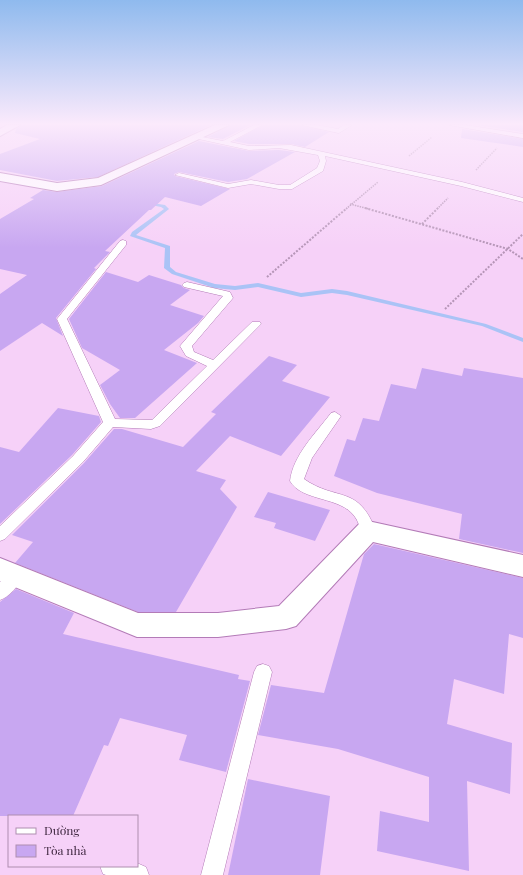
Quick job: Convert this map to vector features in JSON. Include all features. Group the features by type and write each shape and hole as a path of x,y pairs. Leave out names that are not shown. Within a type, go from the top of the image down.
{"street":[{"path":"0,177 57,187 97,182 136,166"},
{"path":"5,580 137,625 218,625 286,617 368,531 523,566"}],"lane":[{"path":"179,175 228,186 251,182 278,187 292,187 320,169 321,166"},
{"path":"378,166 462,184 523,200"},
{"path":"110,422 62,319 123,243"},
{"path":"187,285 227,294 228,298 186,346 190,354 215,365"},
{"path":"110,422 151,425 156,422 256,324"},
{"path":"335,416 305,459 296,476 297,481 303,486 347,502 361,514 368,531"},
{"path":"0,535 78,459 110,422"},
{"path":"212,875 263,672"},
{"path":"114,867 138,875"}],"path":[{"path":"267,276 350,204 397,166"},
{"path":"350,204 508,249 522,260"},
{"path":"445,309 523,234"}],"building":[{"path":"0,166 122,166 98,177 57,181 0,170"},
{"path":"145,166 270,166 247,179 228,182 179,172 174,174 175,176 230,189 201,206 165,197 105,251 110,252 94,268 96,269 56,318 63,336 42,323 0,351 0,294 27,275 0,269 0,219 34,199 30,198 43,190 57,192 102,186"},
{"path":"106,272 138,282 149,275 181,285 190,290 170,305 204,316 198,323 164,350 197,363 135,418 120,418 110,404 100,385 120,370 82,348 69,319"},
{"path":"269,356 297,365 282,381 330,397 281,456 230,436 196,471 226,480 220,489 237,507 176,612 138,612 15,563 33,542 12,535 84,463 114,429 122,429 183,447 216,414 211,412"},
{"path":"422,368 462,376 464,368 523,378 523,553 459,539 462,514 377,493 334,476 347,439 355,441 363,418 379,421 391,384 416,389"},
{"path":"58,408 99,416 101,422 72,455 0,524 0,447 19,452"},
{"path":"268,492 330,510 315,541 274,528 276,523 254,517"},
{"path":"374,544 523,578 523,638 509,634 504,694 454,679 447,724 512,743 510,794 467,781 469,871 377,851 380,811 429,822 429,777 338,749 258,735 271,685 324,693 364,554"},
{"path":"16,589 74,613 63,634 239,675 238,679 250,681 226,772 179,760 187,735 120,718 108,746 104,745 73,815 0,816 0,602"},
{"path":"248,779 330,796 320,875 228,875"}],"waterway":[{"path":"148,203 163,206 167,209 134,233 133,236 168,247 167,268 174,273 214,286 235,288 258,285 301,295 332,291 347,293 484,325 523,340"}]}
